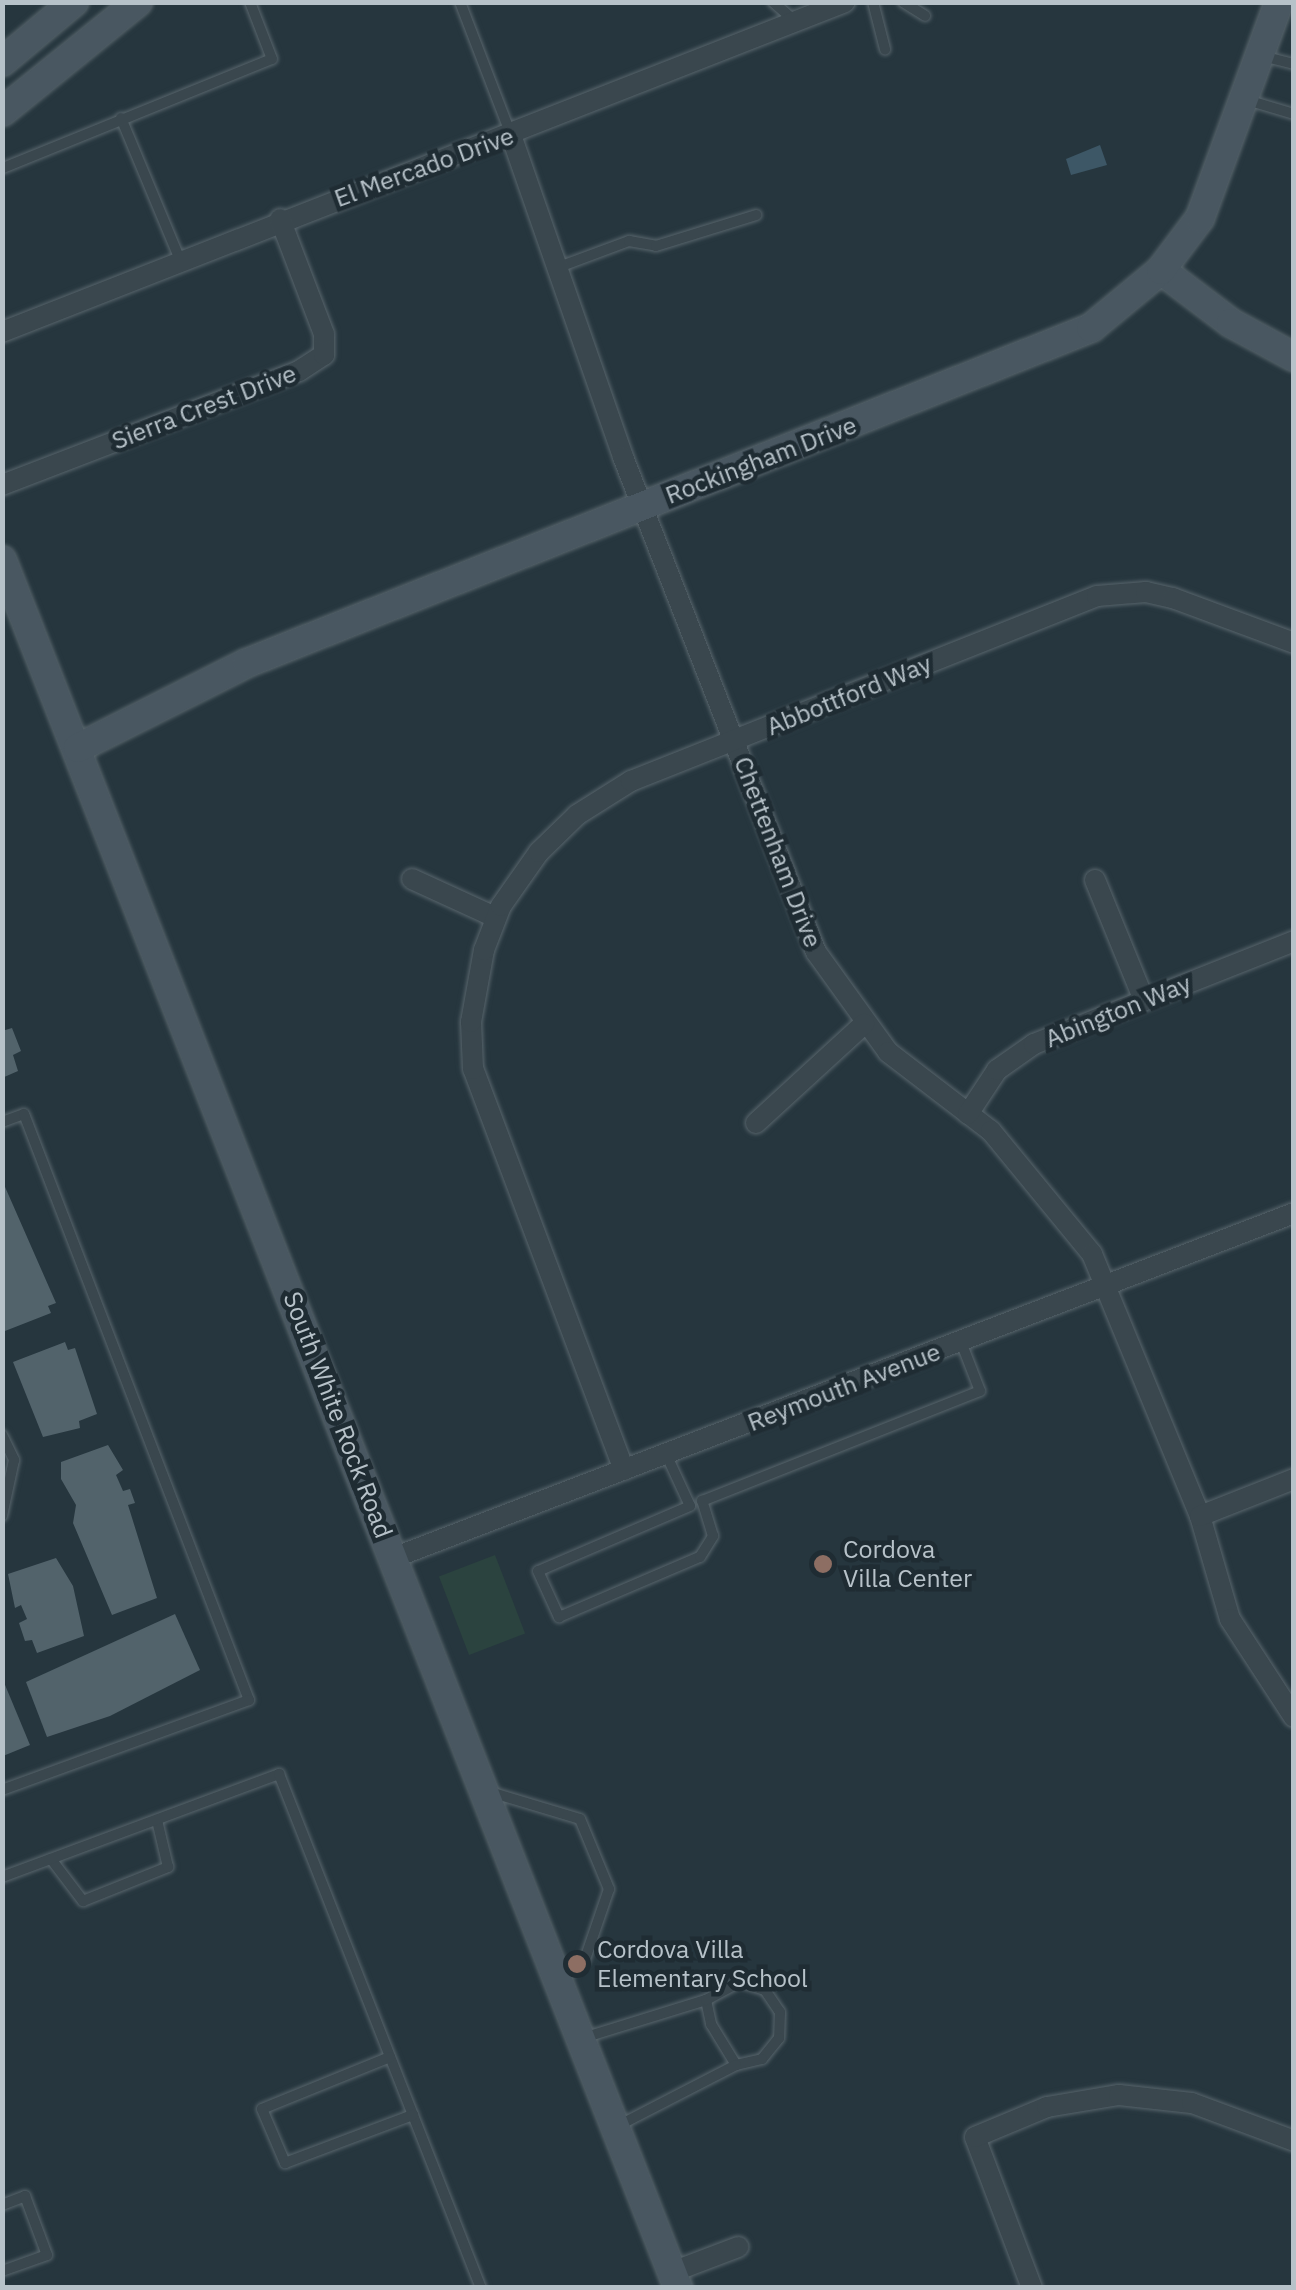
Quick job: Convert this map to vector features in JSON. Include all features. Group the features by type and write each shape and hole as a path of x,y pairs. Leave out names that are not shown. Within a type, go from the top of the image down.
{"street":[{"path":"2,62 74,2"},
{"path":"2,112 138,2"},
{"name":"El Mercado Drive","path":"2,332 280,219 511,136 845,2"},
{"name":"Rockingham Drive","path":"78,748 247,663 1051,348 1115,310 1161,270 1210,198 1279,2"},
{"name":"Chettenham Drive","path":"511,136 643,506 816,952 864,1024 924,1084 991,1130 1063,1213 1106,1288 1200,1516 1230,1619 1294,1716"},
{"name":"Sierra Crest Drive","path":"2,485 299,372 324,355 324,334 280,219"},
{"path":"1161,270 1230,323 1294,357"},
{"name":"South White Rock Road","path":"2,560 675,2280 738,2247"},
{"name":"Abbottford Way","path":"624,1470 472,1069 478,973 495,918 539,852 577,815 631,781 1097,596 1146,592 1172,598 1294,643"},
{"path":"412,879 495,918"},
{"path":"1094,880 1144,1000"},
{"name":"Abington Way","path":"968,1114 982,1087 1015,1056 1294,940"},
{"path":"756,1123 864,1024"},
{"name":"Reymouth Avenue","path":"393,1558 1294,1213"},
{"path":"1200,1516 1294,1479"},
{"path":"1032,2288 975,2136 1047,2106 1119,2095 1192,2102 1294,2141"}],"lane":[{"path":"3,168 272,59 250,2"},
{"name":"Chettenham Drive","path":"460,2 511,136"},
{"path":"773,2 798,23"},
{"path":"872,2 885,49"},
{"path":"902,2 926,16"},
{"path":"1261,56 1294,64"},
{"path":"1246,100 1294,114"},
{"path":"122,118 182,262"},
{"path":"559,268 630,242 656,246 756,215"},
{"path":"2,1122 24,1114 248,1700 2,1790"},
{"path":"702,1501 713,1536 700,1557 559,1617 538,1571 702,1501 980,1391 962,1342"},
{"path":"2,1435 14,1460 2,1516"},
{"path":"666,1454 690,1506"},
{"path":"2,1877 279,1774 481,2288"},
{"path":"484,1790 580,1819 609,1889 585,1959 558,1981"},
{"path":"51,1859 83,1901 168,1867 157,1820"},
{"path":"580,2038 706,2000 740,1982 774,2000 779,2038 762,2058 736,2065 616,2128"},
{"path":"706,2000 711,2024 736,2065"},
{"path":"390,2056 262,2110 285,2163 413,2115"},
{"path":"2,2205 24,2196 47,2254 2,2271"}],"green space":[{"path":"495,1555 525,1633 469,1655 439,1577"}],"water":[{"path":"1100,145 1107,165 1071,175 1066,159"}],"building":[{"path":"12,1028 21,1051 13,1055 18,1071 2,1078 2,1031"},
{"path":"2,1180 56,1303 48,1306 51,1313 5,1331"},
{"path":"65,1342 68,1350 75,1348 97,1414 79,1421 80,1428 43,1437 13,1362"},
{"path":"108,1445 123,1470 116,1475 123,1491 130,1489 135,1503 128,1505 157,1598 112,1615 73,1523 76,1505 61,1479 61,1462"},
{"path":"56,1558 73,1586 84,1636 37,1653 32,1640 25,1641 19,1623 27,1619 21,1605 15,1608 8,1574"},
{"path":"175,1614 200,1670 110,1716 47,1737 26,1682"},
{"path":"3,1680 30,1745 3,1756"}],"place":[{"name":"Cordova Villa Center","path":"823,1564"},
{"name":"Cordova Villa Elementary School","path":"577,1964"}]}
